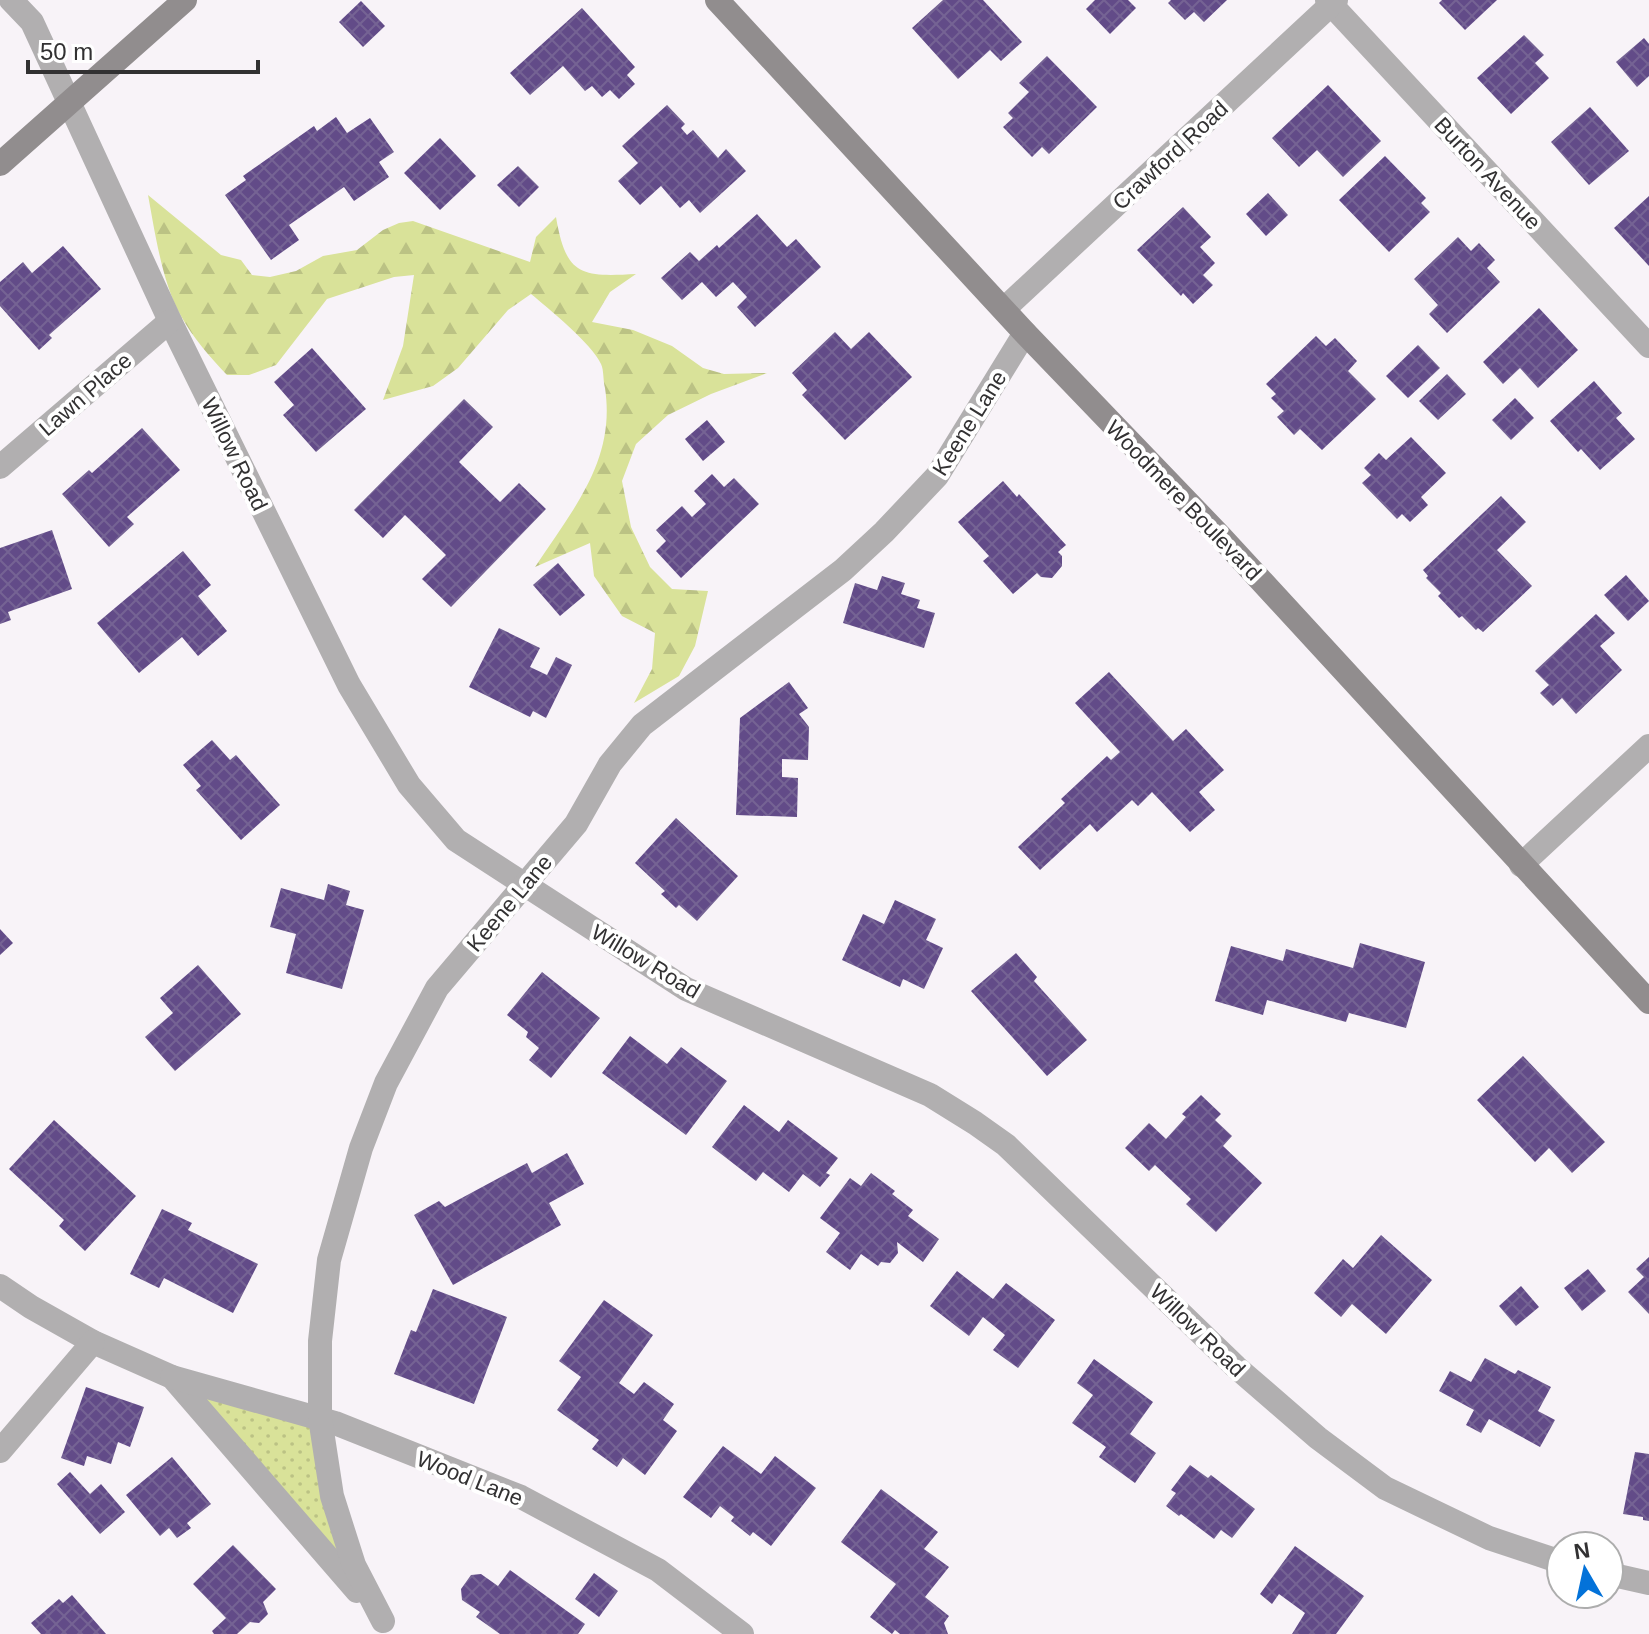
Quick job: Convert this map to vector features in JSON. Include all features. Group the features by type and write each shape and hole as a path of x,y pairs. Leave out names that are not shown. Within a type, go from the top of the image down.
{"street":[{"name":"Willow Road","path":"11,0 32,22 170,321 349,685 409,785 456,840 686,989 930,1095 975,1123 1006,1145 1236,1367 1318,1438 1385,1488 1489,1538 1545,1557"},
{"path":"0,164 185,0"},
{"name":"Woodmere Boulevard","path":"717,0 1025,333 1220,536 1649,1002"},
{"name":"Crawford Road","path":"1004,309 1331,1"},
{"name":"Burton Avenue","path":"1331,1 1649,346"},
{"name":"Lawn Place","path":"0,467 170,321"},
{"name":"Keene Lane","path":"386,1628 354,1565 332,1496 320,1418 320,1341 329,1260 366,1135 386,1083 437,988 576,824 610,764 642,725 843,570 884,532 937,476 1025,333"},
{"path":"1521,865 1649,746"},
{"name":"Wood Lane","path":"0,1286 93,1342 172,1377 320,1418 521,1497 658,1570 742,1634"},
{"path":"0,1451 93,1342"},
{"path":"172,1377 386,1628"},
{"path":"1625,1578 1649,1583"}],"green space":[{"path":"148,195 221,255 241,260 252,275 270,277 296,271 323,256 357,250 383,230 413,221 530,262 536,237 556,217 565,251 579,269 602,275 636,274 610,292 592,322 633,330 672,346 703,368 724,374 767,373 711,394 668,415 636,444 622,481 631,527 650,567 672,589 708,591 695,646 679,676 634,703 652,669 655,633 622,616 594,576 590,543 535,567 577,504 598,461 604,439 607,414 602,366 569,327 531,294 508,310 458,368 433,386 383,400 403,346 414,275 394,277 327,299 276,365 249,375 227,375 196,340 174,303 160,257"},
{"path":"188,1388 313,1423 344,1564"}],"building":[{"path":"943,0 983,0 1022,42 1001,61 990,50 958,79 912,28"},
{"path":"1095,0 1128,0 1136,8 1110,34 1086,9"},
{"path":"1171,0 1227,0 1204,22 1194,12 1185,20 1168,3"},
{"path":"1442,0 1497,0 1465,30 1439,3"},
{"path":"361,1 385,26 363,47 339,22"},
{"path":"582,8 635,67 627,75 635,84 619,99 610,90 602,97 592,86 585,91 563,66 530,95 510,73"},
{"path":"1524,35 1544,55 1535,63 1549,78 1511,114 1477,78"},
{"path":"1644,38 1649,44 1649,76 1637,87 1616,62"},
{"path":"1047,56 1097,107 1049,154 1042,147 1032,157 1003,127 1013,118 1008,113 1029,92 1019,83"},
{"path":"1328,85 1381,141 1343,177 1317,150 1299,167 1272,138"},
{"path":"667,105 685,124 681,128 687,135 693,130 718,158 726,149 746,171 700,213 689,200 680,208 661,186 640,205 618,181 638,163 622,146"},
{"path":"1590,107 1629,151 1589,185 1551,142"},
{"path":"336,117 347,133 370,118 394,152 379,162 389,177 354,201 344,187 289,225 299,240 271,260 225,195 246,180 243,176 314,126 317,131"},
{"path":"440,138 476,176 440,210 404,173"},
{"path":"1385,156 1426,198 1421,203 1430,212 1389,252 1339,200"},
{"path":"518,166 539,187 519,207 497,185"},
{"path":"1268,193 1288,215 1266,236 1246,214"},
{"path":"1649,196 1649,266 1614,228"},
{"path":"1183,207 1211,237 1200,247 1215,263 1203,275 1213,285 1193,304 1183,293 1181,296 1137,250"},
{"path":"757,214 787,247 796,239 821,267 755,327 737,307 747,297 733,282 716,297 702,282 682,300 661,278 690,252 699,261 717,245 719,248"},
{"path":"1458,237 1471,251 1479,243 1495,260 1487,268 1500,282 1447,333 1429,314 1438,305 1414,279"},
{"path":"63,246 101,289 49,335 52,338 39,350 0,306 0,282 23,262 32,273"},
{"path":"1539,308 1578,350 1538,388 1520,368 1503,384 1483,362"},
{"path":"835,332 851,349 869,332 912,377 845,440 802,395 807,390 792,373"},
{"path":"1316,336 1326,346 1335,338 1357,361 1348,371 1376,399 1322,450 1300,429 1294,435 1277,417 1284,411 1271,398 1276,394 1266,384"},
{"path":"1418,345 1440,368 1408,398 1386,376"},
{"path":"312,348 366,409 316,452 283,415 294,405 274,382"},
{"path":"1447,374 1466,394 1438,420 1419,401"},
{"path":"1594,381 1622,413 1616,418 1635,439 1600,470 1581,449 1578,452 1550,421"},
{"path":"1515,398 1534,418 1511,440 1492,420"},
{"path":"464,399 493,427 459,462 500,502 519,483 546,509 451,607 422,579 446,555 405,515 383,538 354,510"},
{"path":"707,420 725,442 703,461 685,439"},
{"path":"142,428 180,470 127,517 134,524 109,547 62,494 89,470 92,473"},
{"path":"1411,437 1446,473 1421,497 1428,505 1410,522 1402,514 1397,519 1362,483 1371,475 1364,468 1379,453 1386,460"},
{"path":"712,474 724,487 734,478 759,504 681,578 656,551 666,541 656,530 682,506 692,517 706,504 694,491"},
{"path":"1003,481 1066,545 1058,552 1062,556 1062,566 1052,578 1041,577 1037,573 1013,594 983,561 989,556 958,522"},
{"path":"1501,496 1526,522 1497,550 1532,586 1483,632 1478,628 1476,630 1462,616 1459,618 1438,596 1441,593 1426,578 1428,576 1423,570"},
{"path":"52,530 72,589 8,612 11,620 0,624 0,548"},
{"path":"183,551 211,585 198,596 227,631 198,656 182,637 139,673 97,623"},
{"path":"558,563 585,595 560,616 533,585"},
{"path":"1626,575 1649,601 1628,621 1604,595"},
{"path":"882,576 905,583 901,594 920,600 917,608 935,613 924,648 843,623 855,583 877,590"},
{"path":"1596,614 1615,633 1600,646 1622,670 1576,714 1562,698 1553,706 1540,693 1549,685 1535,671"},
{"path":"499,628 540,648 530,667 547,675 556,657 572,665 546,718 533,711 530,717 469,687"},
{"path":"1109,672 1173,741 1186,729 1224,770 1199,792 1215,810 1190,832 1152,792 1138,806 1132,800 1097,832 1090,824 1040,870 1018,847 1065,803 1061,799 1107,756 1111,760 1120,752 1075,703"},
{"path":"789,682 808,708 799,714 809,727 808,760 782,759 782,777 798,778 797,817 736,815 740,718"},
{"path":"212,740 230,760 236,755 280,805 241,840 196,790 201,786 183,765"},
{"path":"676,818 738,876 697,921 661,894 665,891 635,863"},
{"path":"328,884 350,891 346,905 364,910 342,989 286,973 296,934 270,927 281,888 324,900"},
{"path":"895,900 936,919 926,940 943,948 924,989 903,979 900,987 842,960 863,914 884,924"},
{"path":"0,929 13,943 0,955"},
{"path":"1360,943 1425,962 1406,1028 1349,1013 1346,1022 1267,1000 1263,1015 1215,1001 1231,946 1283,961 1286,949 1353,968"},
{"path":"1016,953 1037,977 1034,981 1087,1040 1047,1076 971,991"},
{"path":"198,965 241,1014 175,1071 145,1037 173,1013 160,998"},
{"path":"542,972 600,1018 551,1078 529,1060 539,1048 526,1037 528,1032 507,1015"},
{"path":"630,1036 667,1064 681,1047 727,1081 686,1135 602,1073"},
{"path":"1523,1056 1605,1142 1572,1173 1549,1148 1535,1162 1477,1100"},
{"path":"1201,1095 1221,1114 1215,1120 1232,1136 1223,1146 1262,1183 1216,1232 1186,1204 1191,1199 1155,1165 1149,1171 1125,1148 1149,1123 1166,1139 1186,1117 1182,1114"},
{"path":"744,1105 779,1132 788,1120 838,1158 820,1187 803,1174 789,1192 763,1172 756,1181 712,1147"},
{"path":"54,1120 136,1196 85,1251 59,1226 64,1220 9,1169"},
{"path":"567,1153 584,1184 549,1203 561,1225 453,1285 414,1215 439,1201 445,1207 527,1163 532,1173"},
{"path":"871,1173 913,1210 908,1216 939,1239 923,1262 897,1242 898,1253 890,1263 881,1262 878,1266 861,1254 850,1270 826,1252 840,1233 820,1218 850,1178 861,1186"},
{"path":"162,1209 192,1223 188,1230 258,1264 233,1313 164,1278 159,1288 130,1274"},
{"path":"1381,1235 1432,1280 1386,1334 1352,1304 1341,1317 1314,1293 1343,1259 1353,1268"},
{"path":"1649,1257 1649,1314 1628,1292 1644,1277 1636,1269"},
{"path":"1588,1269 1606,1291 1582,1311 1564,1288"},
{"path":"957,1271 993,1299 1006,1283 1055,1320 1018,1368 993,1350 1005,1335 983,1317 969,1336 930,1306"},
{"path":"1521,1286 1539,1307 1516,1326 1499,1306"},
{"path":"433,1289 507,1317 474,1404 394,1374 411,1330 416,1332"},
{"path":"604,1300 653,1335 619,1383 634,1394 644,1382 674,1404 663,1420 677,1431 645,1475 623,1458 617,1467 592,1449 599,1440 557,1410 581,1377 559,1361"},
{"path":"1485,1358 1515,1374 1518,1370 1551,1387 1538,1411 1555,1420 1540,1447 1489,1419 1481,1433 1466,1425 1474,1410 1439,1391 1450,1371 1471,1382"},
{"path":"1094,1359 1153,1402 1130,1434 1156,1453 1135,1483 1099,1457 1106,1447 1072,1423 1093,1395 1077,1383"},
{"path":"86,1387 144,1407 130,1447 118,1442 111,1464 87,1456 84,1466 61,1458"},
{"path":"723,1446 761,1474 775,1456 816,1488 771,1546 753,1532 750,1536 731,1521 734,1517 720,1506 711,1518 683,1497"},
{"path":"1635,1452 1649,1454 1649,1521 1623,1514"},
{"path":"172,1457 211,1504 187,1523 191,1528 177,1538 169,1528 160,1536 126,1495"},
{"path":"1190,1465 1208,1478 1211,1475 1255,1509 1232,1538 1221,1530 1214,1539 1166,1506 1176,1493 1171,1490"},
{"path":"70,1472 90,1494 101,1484 125,1512 100,1534 57,1484"},
{"path":"881,1489 938,1532 924,1549 949,1567 925,1597 949,1616 944,1623 948,1634 900,1634 895,1630 892,1634 870,1617 896,1584 841,1542"},
{"path":"233,1545 276,1589 263,1602 268,1614 259,1623 250,1622 237,1634 214,1634 212,1631 226,1618 193,1584"},
{"path":"1295,1546 1364,1596 1336,1634 1292,1634 1305,1613 1279,1594 1272,1604 1260,1594"},
{"path":"510,1570 585,1624 578,1634 500,1634 476,1617 480,1612 462,1600 461,1589 471,1575 481,1574 498,1586"},
{"path":"594,1573 618,1591 599,1617 575,1599"},
{"path":"72,1595 106,1634 41,1634 31,1623 59,1599 63,1603"}]}
